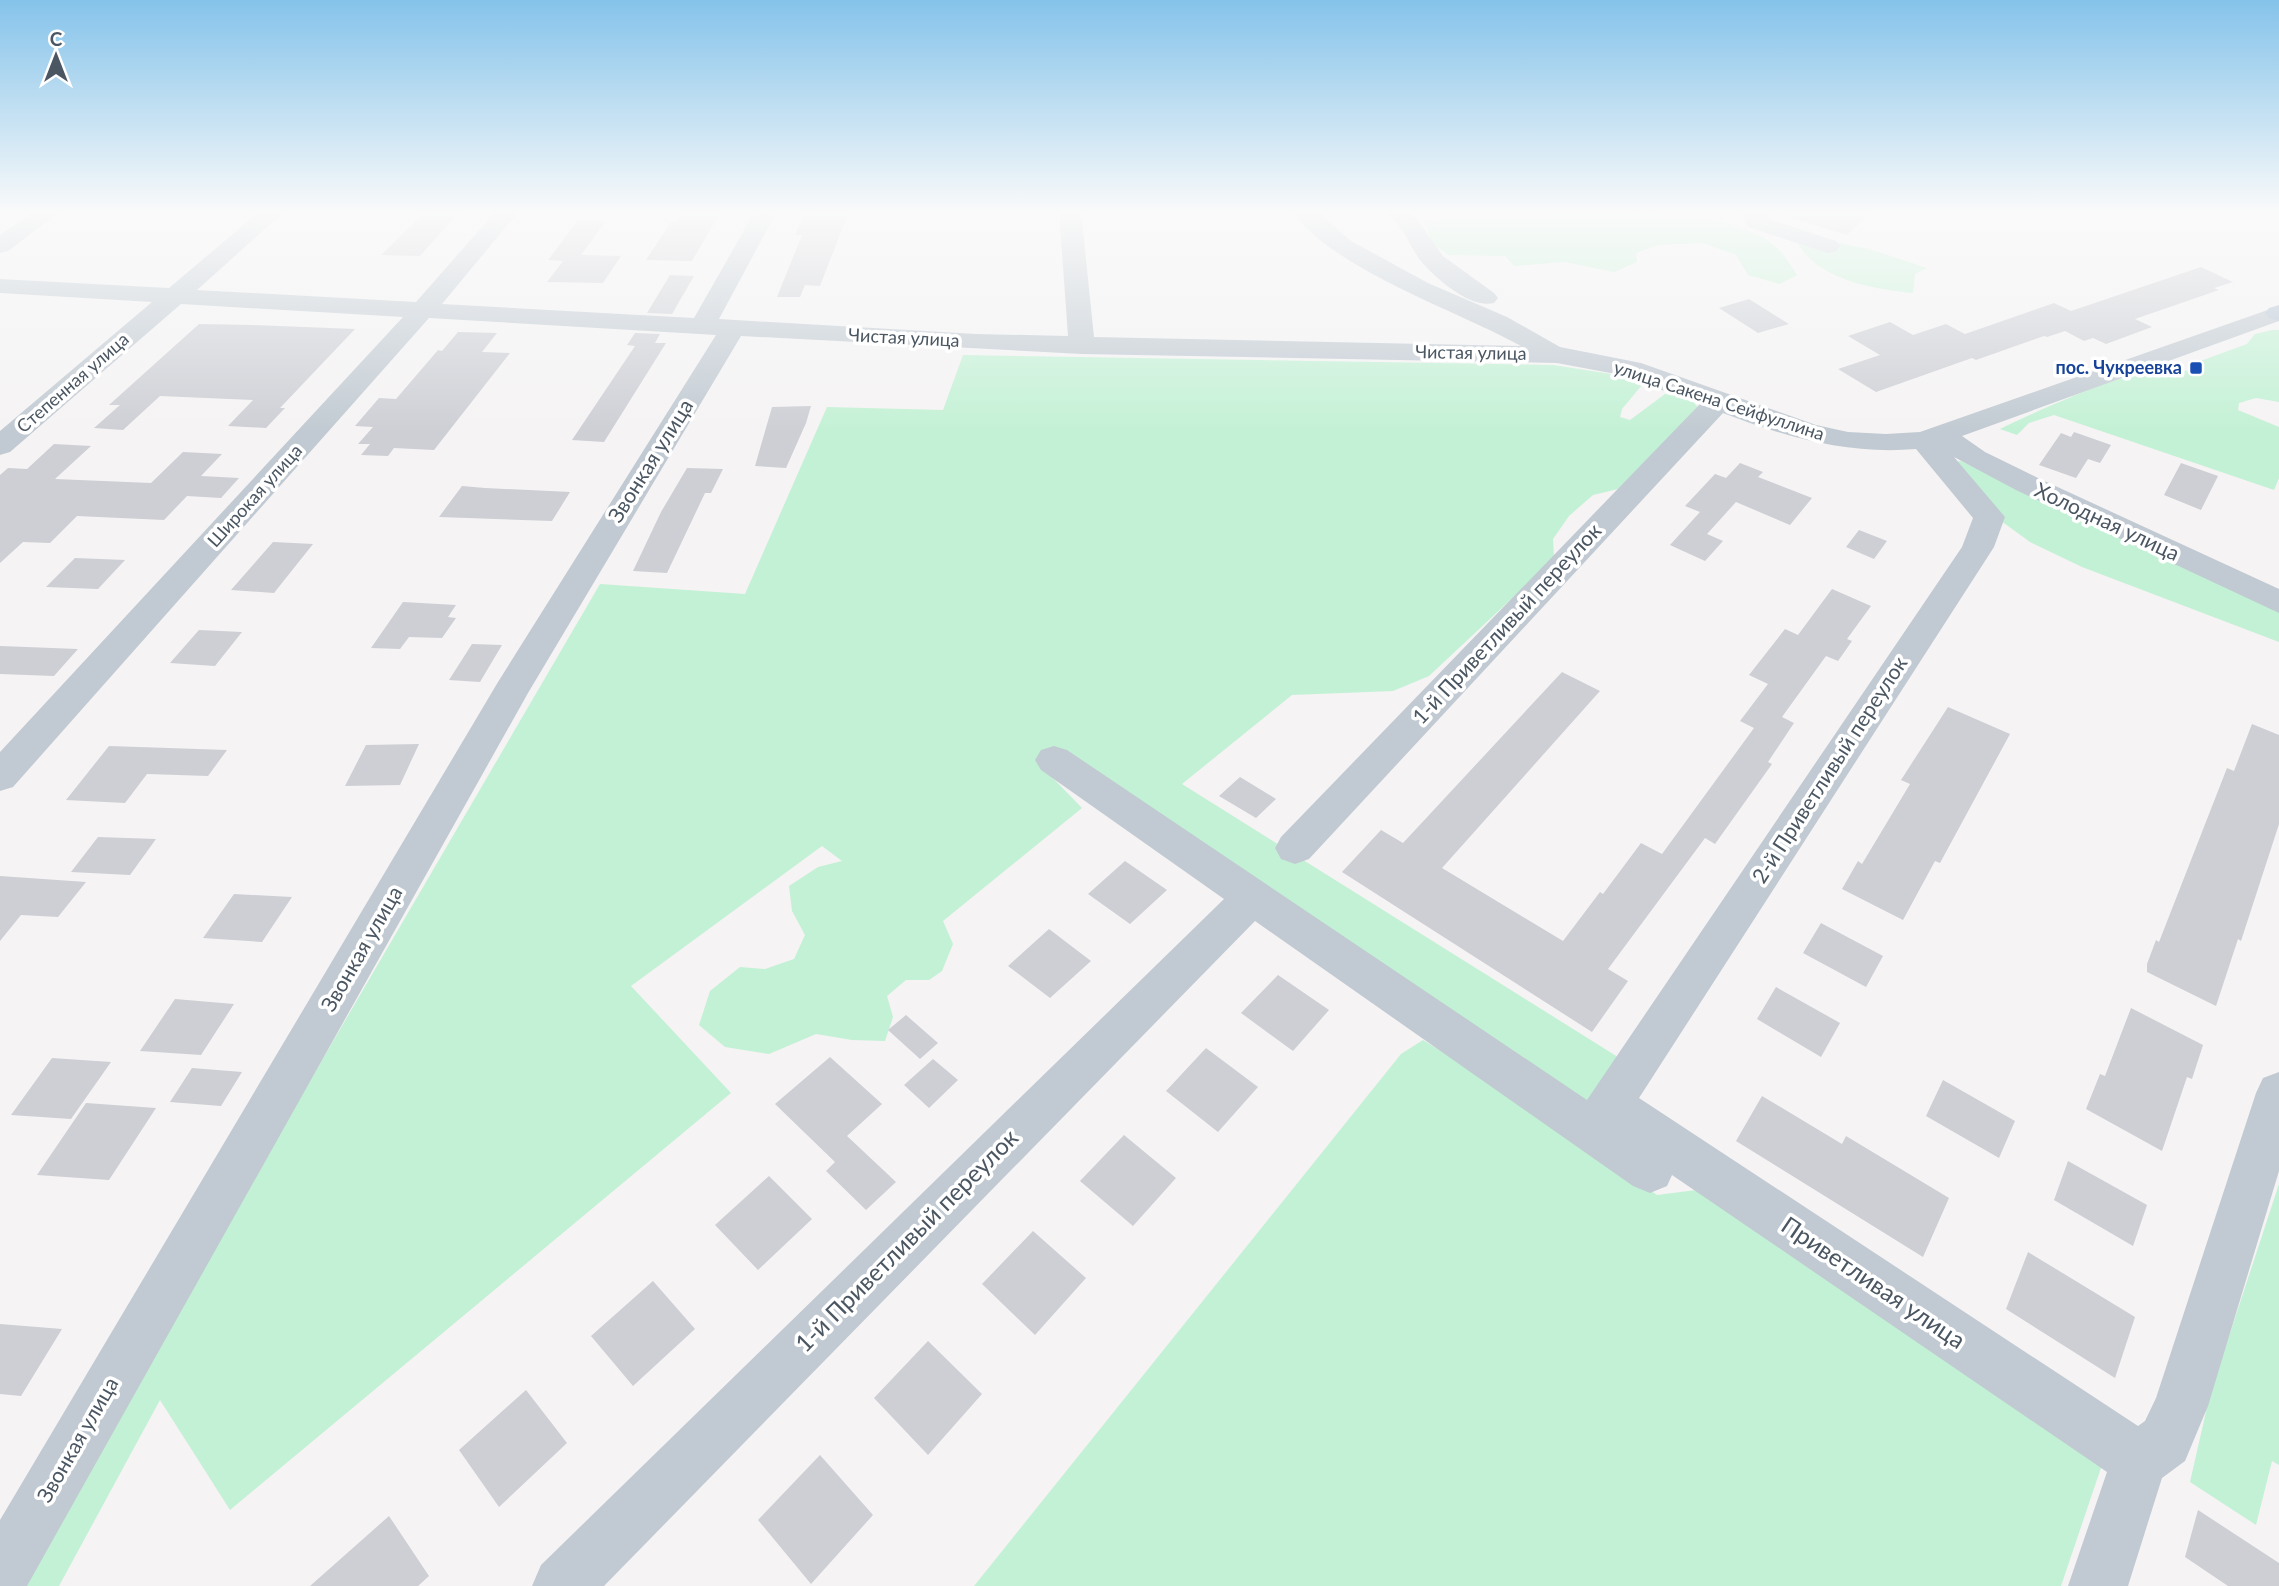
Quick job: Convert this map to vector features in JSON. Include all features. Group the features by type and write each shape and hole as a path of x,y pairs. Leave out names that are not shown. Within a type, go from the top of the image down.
{"street":[{"name":"Степенная улица","path":"0,446 187,285"},
{"name":"Широкая улица","path":"0,777 443,285"},
{"name":"Звонкая улица","path":"0,1576 510,691 717,327 735,285"},
{"path":"1077,285 1082,346"},
{"path":"1414,285 1498,323 1557,355"},
{"path":"1466,285 1491,302 1601,362"},
{"name":"Чистая улица","path":"0,286 1082,346 1557,355"},
{"name":"улица Сакена Сейфуллина","path":"1557,355 1629,369 1812,434 1873,444 1932,437 2279,313"},
{"name":"1-й Приветливый переулок","path":"1295,848 1719,401"},
{"name":"Холодная улица","path":"1932,437 2279,603"},
{"name":"2-й Приветливый переулок","path":"1609,1104 1978,547 1989,517 1932,437"},
{"path":"1054,760 1650,1170"},
{"name":"1-й Приветливый переулок","path":"562,1586 1253,895"},
{"path":"2098,1586 2139,1460 2165,1441 2181,1406 2279,1093"},
{"name":"Приветливая улица","path":"1609,1104 1852,1270 2139,1460"}],"green space":[{"path":"1865,285 1914,285 1913,293"},
{"path":"2279,330 2279,402 2256,398 2239,403 2238,410 2279,427 2279,478 2274,490 2054,415 2029,423 2017,435 2000,429 2081,393 2128,376 2162,369 2172,372 2203,368 2195,363 2247,344 2255,334"},
{"path":"963,355 1553,365 1618,375 1642,385 1622,409 1620,417 1630,420 1665,394 1684,397 1696,405 1699,409 1618,489 1593,495 1569,516 1553,539 1554,559 1429,676 1393,691 1292,695 1182,784 1621,1059 1585,1103 1049,774 1082,808 943,921 953,944 942,971 929,980 906,980 887,996 893,1017 885,1041 852,1040 816,1034 769,1054 725,1047 699,1025 710,991 740,967 765,969 794,959 805,935 792,911 789,886 818,867 842,861 822,846 631,986 731,1093 230,1510 160,1400 59,1586 15,1586 600,584 745,594 827,407 943,410"},
{"path":"1961,461 2279,612 2279,642 2082,567 2030,542 1997,518 1954,462"},
{"path":"1423,1040 1483,1077 1657,1195 1696,1190 2105,1456 2061,1586 974,1586 1401,1054"},
{"path":"2279,1184 2279,1465 2272,1461 2256,1525 2190,1482 2210,1394"}],"building":[{"path":"664,285 689,285 672,314 647,313"},
{"path":"782,285 805,285 800,297 777,297"},
{"path":"2148,285 2223,285 2214,288 2219,290 2135,319 2152,327 2106,344 2093,338 2084,341 2065,331 1976,360 1972,358 1876,392 1838,369 1880,355 1848,336 1890,322 1913,335 1946,324 1965,334 2054,303 2071,311"},
{"path":"1749,299 1789,324 1758,333 1719,308"},
{"path":"199,324 355,329 280,408 285,408 266,428 228,426 253,400 160,396 123,430 94,428 120,405 109,405"},
{"path":"458,332 497,333 482,352 510,353 434,450 394,448 388,456 361,455 370,444 358,444 373,427 355,426 379,398 396,399 438,350 442,351"},
{"path":"635,333 660,334 655,343 666,343 604,442 572,440 635,346 627,345"},
{"path":"811,406 786,468 755,466 772,407"},
{"path":"2074,432 2111,445 2100,463 2088,459 2076,478 2039,465 2061,433 2071,437"},
{"path":"54,444 91,446 55,479 151,483 183,452 222,454 201,476 239,478 221,498 187,496 164,520 77,516 50,543 23,542 0,563 0,475 8,468 27,469"},
{"path":"1740,463 1763,472 1758,477 1812,498 1790,525 1736,502 1707,534 1723,541 1705,561 1670,545 1700,512 1685,506 1715,474 1726,478"},
{"path":"2181,463 2218,476 2201,510 2164,495"},
{"path":"687,468 723,469 711,493 705,493 667,573 633,571 661,512"},
{"path":"462,486 570,492 552,521 439,517"},
{"path":"1859,530 1887,541 1874,559 1846,547"},
{"path":"273,542 313,544 274,593 231,590"},
{"path":"75,558 125,560 98,589 46,587"},
{"path":"1832,589 1871,606 1847,639 1852,641 1838,661 1826,656 1782,717 1794,723 1768,762 1772,764 1715,844 1705,838 1608,969 1628,981 1592,1032 1342,872 1381,830 1403,843 1562,672 1600,691 1442,868 1563,941 1641,843 1662,854 1754,728 1740,721 1768,684 1749,675 1785,629 1798,635"},
{"path":"403,602 456,605 448,617 456,618 442,638 409,637 400,649 371,648"},
{"path":"199,630 242,632 215,666 170,663"},
{"path":"472,644 502,645 480,682 449,680"},
{"path":"0,646 78,649 54,676 0,674"},
{"path":"1948,707 2010,734 1940,863 1935,861 1903,920 1842,889 1858,861 1862,864 1910,784 1901,780"},
{"path":"2252,724 2279,735 2279,824 2241,941 2238,939 2216,1006 2147,972 2147,964 2156,940 2159,942 2227,768 2234,771"},
{"path":"419,744 400,785 345,786 366,745"},
{"path":"109,746 227,750 208,776 147,774 125,803 66,800"},
{"path":"1240,777 1276,799 1256,818 1219,796"},
{"path":"98,837 156,839 130,875 71,872"},
{"path":"1125,861 1167,890 1130,924 1088,894"},
{"path":"0,876 86,882 58,917 21,915 0,941"},
{"path":"234,894 292,897 262,942 203,938"},
{"path":"1821,923 1883,956 1866,987 1803,953"},
{"path":"1049,929 1091,961 1050,998 1008,966"},
{"path":"1278,975 1329,1010 1293,1051 1241,1013"},
{"path":"1776,987 1840,1023 1821,1057 1757,1019"},
{"path":"175,999 234,1004 201,1055 140,1051"},
{"path":"2131,1008 2203,1045 2192,1079 2187,1077 2162,1151 2086,1109 2100,1074 2105,1076"},
{"path":"906,1015 938,1043 920,1059 888,1030"},
{"path":"1206,1048 1258,1087 1218,1132 1166,1091"},
{"path":"830,1057 882,1104 847,1136 896,1182 866,1210 826,1171 835,1162 775,1104"},
{"path":"52,1058 111,1062 71,1119 11,1115"},
{"path":"933,1059 958,1080 929,1108 904,1085"},
{"path":"192,1068 242,1072 221,1106 170,1102"},
{"path":"1943,1080 2015,1121 1999,1158 1926,1116"},
{"path":"1762,1096 1842,1144 1846,1136 1949,1198 1923,1257 1736,1141"},
{"path":"86,1103 156,1108 109,1180 37,1175"},
{"path":"1124,1135 1176,1178 1133,1226 1080,1181"},
{"path":"2068,1161 2147,1205 2133,1246 2054,1200"},
{"path":"769,1176 812,1219 758,1270 715,1225"},
{"path":"1033,1231 1086,1278 1035,1335 982,1284"},
{"path":"2028,1252 2135,1317 2115,1378 2006,1309"},
{"path":"653,1281 695,1329 633,1386 591,1336"},
{"path":"0,1324 62,1329 21,1396 0,1394"},
{"path":"928,1341 982,1394 928,1455 874,1398"},
{"path":"526,1390 567,1443 499,1507 459,1450"},
{"path":"820,1455 873,1515 811,1584 758,1520"},
{"path":"2198,1510 2279,1563 2279,1586 2228,1586 2185,1557"},
{"path":"389,1516 429,1576 418,1586 310,1586"}],"place":[{"name":"пос. Чукреевка","path":"2196,368"}]}
